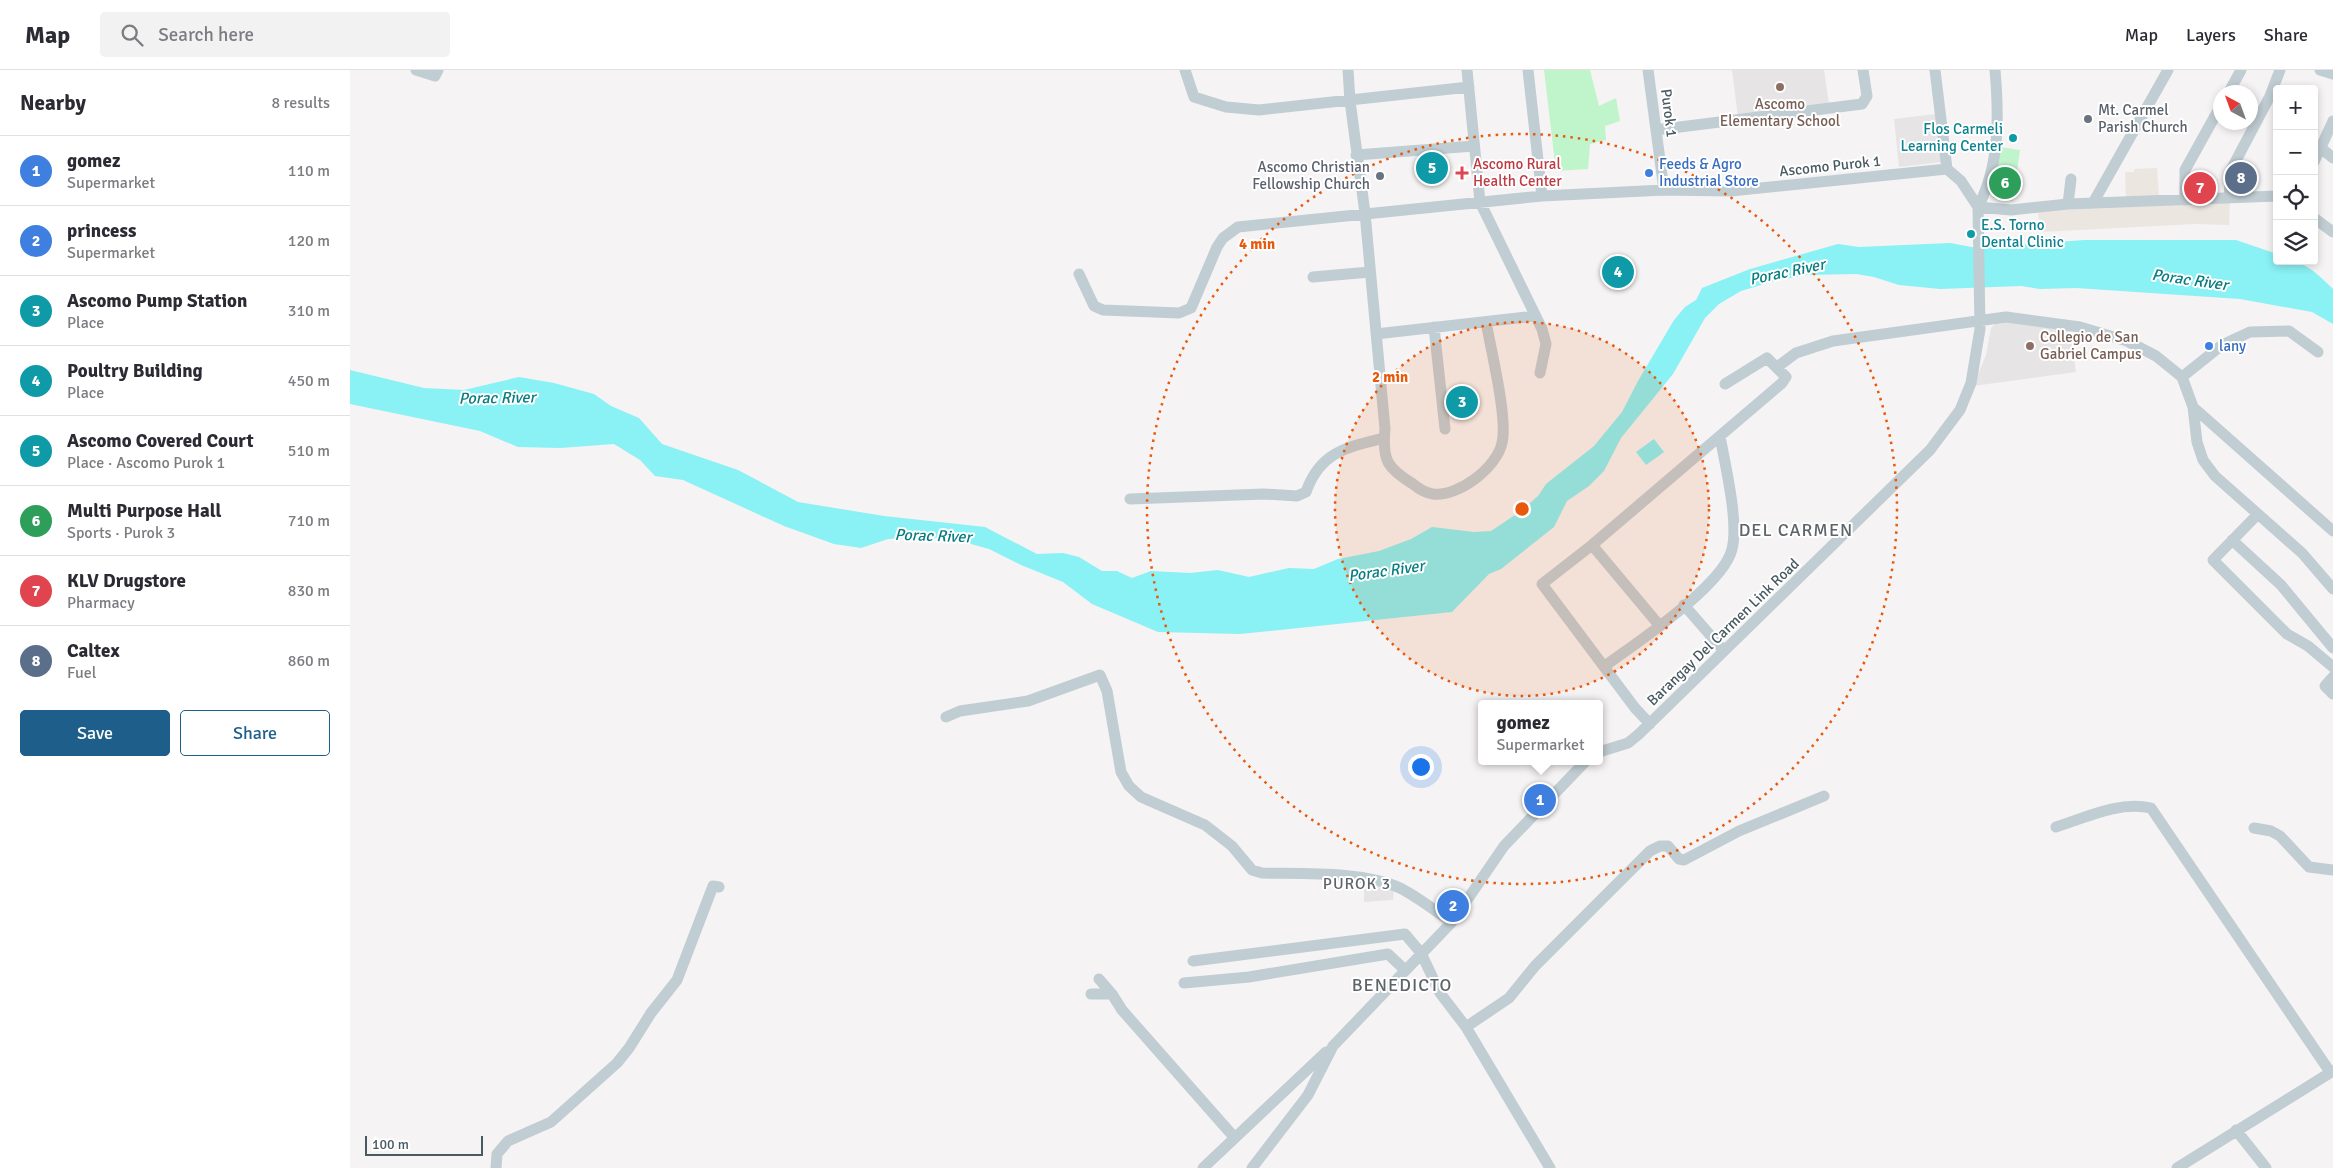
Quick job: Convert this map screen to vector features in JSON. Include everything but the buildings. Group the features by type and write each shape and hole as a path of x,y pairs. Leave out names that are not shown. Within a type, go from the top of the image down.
{"street":[{"path":"416,70 435,76 438,70"},
{"path":"1185,70 1194,97 1226,107 1259,110 1350,102 1469,87"},
{"path":"1348,70 1356,155 1365,213 1386,461 1391,469 1424,492 1444,493 1472,482 1488,469 1499,455 1504,427 1486,322"},
{"path":"1467,70 1480,202 1535,316 1546,344 1540,373"},
{"path":"1528,70 1542,196"},
{"name":"Purok 1","path":"1648,70 1664,190"},
{"path":"1656,130 1862,104 1867,96 1864,70"},
{"path":"1934,70 1947,169 1961,181 1978,207"},
{"path":"1978,207 1988,184 1995,157 1997,96 1995,70"},
{"path":"2094,203 2168,70"},
{"path":"2233,85 2242,70"},
{"path":"2229,198 2231,170 2270,96 2280,70"},
{"path":"2320,70 2333,74"},
{"path":"2186,200 2186,170 2213,120"},
{"path":"2318,154 2333,121"},
{"path":"1356,155 1474,146"},
{"path":"2321,148 2333,158"},
{"name":"Ascomo Purok 1","path":"1079,274 1094,306 1103,310 1186,312 1191,308 1217,246 1223,238 1238,227 1542,196 1664,190 1730,191 1947,169"},
{"path":"2068,204 2071,179"},
{"path":"1978,207 2011,210 2068,204 2273,196"},
{"name":"Barangay Del Carmen Link Road","path":"1603,751 1628,743 1650,724 1930,450 1946,431 1960,410 1971,383 1980,320 1978,207"},
{"path":"2317,220 2333,232"},
{"path":"1312,277 1370,272"},
{"path":"1376,334 1535,316"},
{"path":"1777,368 1796,354 1833,341 2006,317 2090,330 2127,340 2156,356 2182,377 2193,407 2198,442 2203,460 2215,476 2302,553 2333,589"},
{"path":"1434,327 1445,429"},
{"path":"2182,377 2222,345 2250,332 2290,331 2318,352"},
{"path":"1650,724 1635,708 1542,584 1720,436 1782,383 1786,377 1767,358 1725,384"},
{"path":"2193,407 2333,531"},
{"path":"1605,666 1705,588 1724,567 1733,547 1732,515 1720,436"},
{"path":"1130,499 1264,494 1297,496 1306,492 1310,479 1330,455 1353,446 1384,438"},
{"path":"2258,514 2213,560 2287,634 2308,646 2333,667"},
{"path":"2232,540 2281,585 2333,648"},
{"path":"1592,544 1659,625"},
{"path":"1684,605 1724,652"},
{"path":"946,717 960,711 1028,701 1100,675 1107,691 1121,772 1129,786 1141,797 1205,825 1232,846 1252,870 1262,873 1342,876 1399,888 1452,922"},
{"path":"2333,677 2325,686 2333,694"},
{"path":"1203,1168 1333,1046 1452,922 1504,846 1582,765"},
{"path":"1466,1027 1509,998 1536,966 1650,851 1660,846 1668,846 1679,859 1684,860 1739,831 1824,796"},
{"path":"2056,827 2122,806 2139,805 2151,808 2332,1072 2177,1168"},
{"path":"2254,828 2271,831 2280,836 2309,866 2333,870"},
{"path":"496,1168 496,1154 508,1141 551,1122 617,1063 629,1048 651,1013 677,980 713,886 719,887"},
{"path":"1193,961 1405,934 1421,953 1440,993 1466,1027 1550,1168"},
{"path":"1184,983 1249,977 1388,954 1406,970"},
{"path":"1099,978 1122,1010 1234,1137"},
{"path":"1091,994 1112,994"},
{"path":"1252,1168 1308,1095 1333,1046"},
{"path":"2236,1130 2266,1168"}],"shaded area":[{"name":"Ascomo Elementary School","path":"1732,70 1824,70 1829,104 1738,118"},
{"path":"1936,114 1942,162 1899,167 1894,119"},
{"path":"2157,168 2159,197 2126,199 2125,172 2134,172 2134,169"},
{"path":"2230,201 2229,225 2195,224 2041,232 2038,212 2097,206"},
{"name":"Collegio de San Gabriel Campus","path":"1998,321 2070,329 2076,372 1973,386 1986,355 1991,328"},
{"path":"1364,885 1394,889 1393,900 1364,902"}],"green space":[{"path":"1544,70 1590,70 1599,106 1616,98 1620,121 1605,126 1606,140 1590,144 1588,169 1556,171"},
{"path":"2000,147 2020,150 2013,201 1993,198"}],"water":[{"name":"Porac River","path":"2084,240 2236,240 2273,253 2273,265 2302,265 2320,277 2333,289 2333,324 2312,312 2240,299 2076,288 2040,289 2021,286 1940,289 1899,285 1874,277 1856,274 1807,275 1774,281 1741,291 1719,304 1705,318 1673,374 1621,438 1604,471 1589,486 1567,501 1554,527 1501,569 1489,574 1452,612 1240,634 1158,632 1092,604 1063,582 1021,565 989,549 964,542 928,537 888,539 861,548 834,544 784,526 683,480 655,476 640,460 614,444 560,448 518,447 480,431 350,404 350,370 424,388 464,390 519,377 554,383 594,394 611,406 639,418 662,444 738,470 798,502 884,516 985,527 1037,554 1063,553 1079,557 1102,571 1117,571 1132,578 1151,571 1190,573 1218,570 1249,577 1289,568 1314,569 1338,559 1379,551 1411,539 1432,527 1474,532 1491,531 1521,511 1538,496 1546,484 1594,446 1622,412 1674,320 1685,307 1696,300 1702,288 1750,269 1838,244 1859,247 1950,243 1977,248"},
{"path":"1654,439 1664,452 1646,465 1636,452"}],"place":[{"name":"Ascomo Elementary School","path":"1780,87"},
{"name":"Mt. Carmel Parish Church","path":"2088,119"},
{"name":"Flos Carmeli Learning Center","path":"2013,138"},
{"name":"Ascomo Covered Court","path":"1432,168"},
{"name":"Ascomo Rural Health Center","path":"1462,173"},
{"name":"Feeds & Agro Industrial Store","path":"1649,173"},
{"name":"Ascomo Christian Fellowship Church","path":"1380,176"},
{"name":"Caltex","path":"2241,178"},
{"name":"Multi Purpose Hall","path":"2005,183"},
{"name":"KLV Drugstore","path":"2200,188"},
{"name":"E.S. Torno Dental Clinic","path":"1971,234"},
{"name":"Poultry Building","path":"1618,272"},
{"name":"Collegio de San Gabriel Campus","path":"2030,346"},
{"name":"lany","path":"2209,346"},
{"name":"Ascomo Pump Station","path":"1462,402"},
{"name":"gomez","path":"1540,800"},
{"name":"princess","path":"1453,906"}],"district":[{"name":"DEL CARMEN","path":"1796,530"},
{"name":"PUROK 3","path":"1357,883"},
{"name":"BENEDICTO","path":"1402,985"}]}
